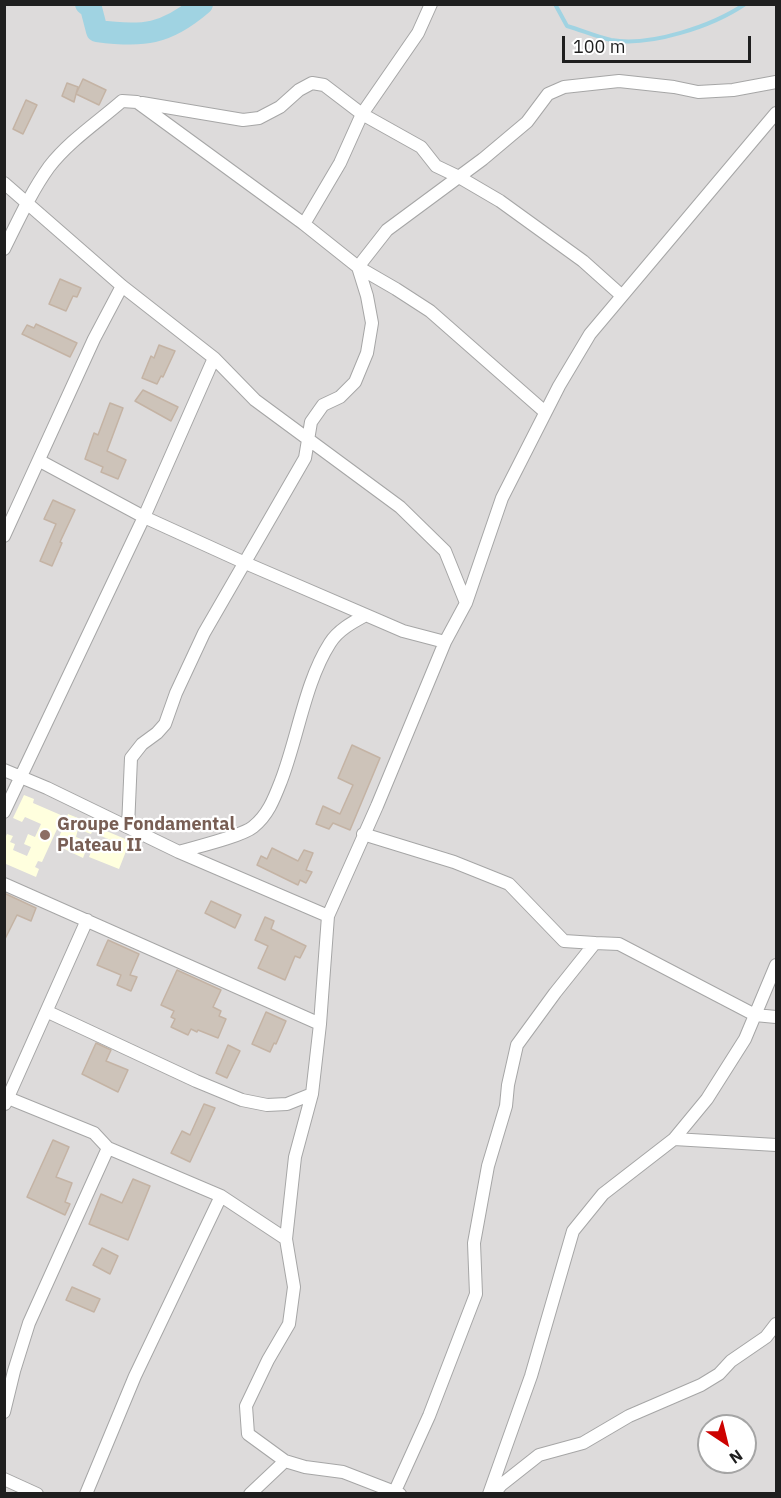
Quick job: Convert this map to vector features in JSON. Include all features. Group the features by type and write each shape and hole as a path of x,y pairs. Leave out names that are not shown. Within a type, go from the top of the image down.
{"street":[{"path":"304,224 340,163 362,114 418,33 431,4"},
{"path":"358,267 387,230 459,177 527,122 548,94 564,87 619,81 698,92 734,90 777,82"},
{"path":"4,249 50,166 75,140 122,101 243,120 259,118 280,107 299,90 312,83 324,85 362,114 421,147 436,166 500,201 583,261 621,295"},
{"path":"137,102 304,224 358,267 430,311 545,412"},
{"path":"595,943 517,1045 511,1065 506,1106 488,1166 474,1243 476,1294 398,1492 343,1472 305,1467 285,1461 248,1434 246,1406 268,1360 289,1324 294,1287 286,1239 295,1157 312,1094 328,916 377,806 445,642 466,603 502,498 545,412 590,334 777,113"},
{"path":"4,183 122,286 214,358 255,400 400,507 445,551 466,603"},
{"path":"128,827 131,758 142,744 165,724 176,693 204,633 304,458 311,422 323,405 340,397 355,382 367,353 372,323 358,267"},
{"path":"4,536 94,339 122,286"},
{"path":"4,812 144,517 214,358"},
{"path":"40,461 144,517 243,562 403,631 445,642"},
{"path":"179,852 250,829 264,818 286,769 310,686 331,642 347,626 366,615"},
{"path":"4,770 179,852 328,916"},
{"path":"363,834 453,862 508,884 564,941 619,944 755,1015 777,1017"},
{"path":"4,884 320,1024"},
{"path":"87,920 48,1012 6,1101 94,1133 108,1149 221,1196 286,1239"},
{"path":"489,1494 531,1376 573,1231 603,1194 674,1139 707,1099 745,1039 777,965"},
{"path":"48,1012 242,1100 267,1105 287,1104 312,1094"},
{"path":"674,1139 774,1144"},
{"path":"4,1412 29,1323 108,1149"},
{"path":"86,1494 135,1376 221,1196"},
{"path":"494,1494 501,1485 539,1455 583,1443 629,1416 701,1385 719,1374 731,1361 766,1337 777,1324"},
{"path":"250,1494 285,1461"},
{"path":"4,1479 37,1494"}],"shaded area":[{"path":"5,5 776,5 776,1493 5,1494"},
{"name":"Groupe Fondamental Plateau II","path":"24,795 34,799 33,803 63,816 42,862 38,861 35,867 39,869 36,877 6,864 5,866 7,834 13,836 10,842 15,844 13,850 27,856 31,847 24,844 28,834 35,837 41,824 25,817 22,822 13,818"},
{"path":"68,814 95,825 91,834 78,829 76,837 109,850 113,841 101,836 104,830 130,841 119,869 89,857 92,849 87,848 83,858 56,845"}],"building":[{"path":"83,79 106,90 99,105 76,94"},
{"path":"67,83 78,87 74,102 62,96"},
{"path":"26,100 37,105 23,134 13,129"},
{"path":"60,279 81,288 77,297 73,296 66,311 49,304"},
{"path":"36,324 77,343 70,357 22,334 27,325 34,328"},
{"path":"159,345 175,351 163,377 161,376 157,384 142,378 151,356 154,358"},
{"path":"143,390 178,407 171,421 135,401"},
{"path":"110,403 123,408 107,451 126,460 118,479 101,472 103,467 85,459 94,433 98,435"},
{"path":"53,500 75,510 52,566 40,561 56,524 44,519"},
{"path":"352,745 380,758 350,830 333,823 329,829 316,824 323,806 340,814 353,785 338,778"},
{"path":"272,848 298,861 304,850 313,853 306,870 312,872 306,883 300,880 298,885 257,865 261,856 267,859"},
{"path":"4,893 36,908 31,921 17,915 4,941"},
{"path":"211,901 241,915 235,928 205,913"},
{"path":"265,917 274,921 271,929 306,946 300,958 295,956 285,980 258,968 268,946 255,940"},
{"path":"108,940 139,954 130,975 137,977 131,991 117,985 121,975 97,965"},
{"path":"177,970 221,990 213,1007 221,1011 219,1016 226,1019 218,1038 191,1029 188,1035 171,1027 175,1019 171,1017 174,1011 161,1005"},
{"path":"266,1012 286,1021 270,1052 252,1044"},
{"path":"96,1043 111,1050 106,1061 128,1070 118,1092 82,1074"},
{"path":"228,1045 240,1051 227,1078 216,1073"},
{"path":"204,1104 215,1108 190,1162 171,1153 182,1131 190,1135"},
{"path":"53,1140 69,1147 56,1177 72,1183 65,1202 70,1204 65,1215 27,1197"},
{"path":"133,1179 150,1186 128,1240 89,1224 101,1194 122,1203"},
{"path":"102,1248 118,1256 110,1274 93,1265"},
{"path":"72,1287 100,1299 94,1312 66,1300"}],"waterway":[{"path":"86,4 91,8 97,31 128,34 165,28 202,4"},
{"path":"555,4 567,26 606,39 627,41 681,33 716,20 745,4"}],"place":[{"name":"Groupe Fondamental Plateau II","path":"45,835"}]}
